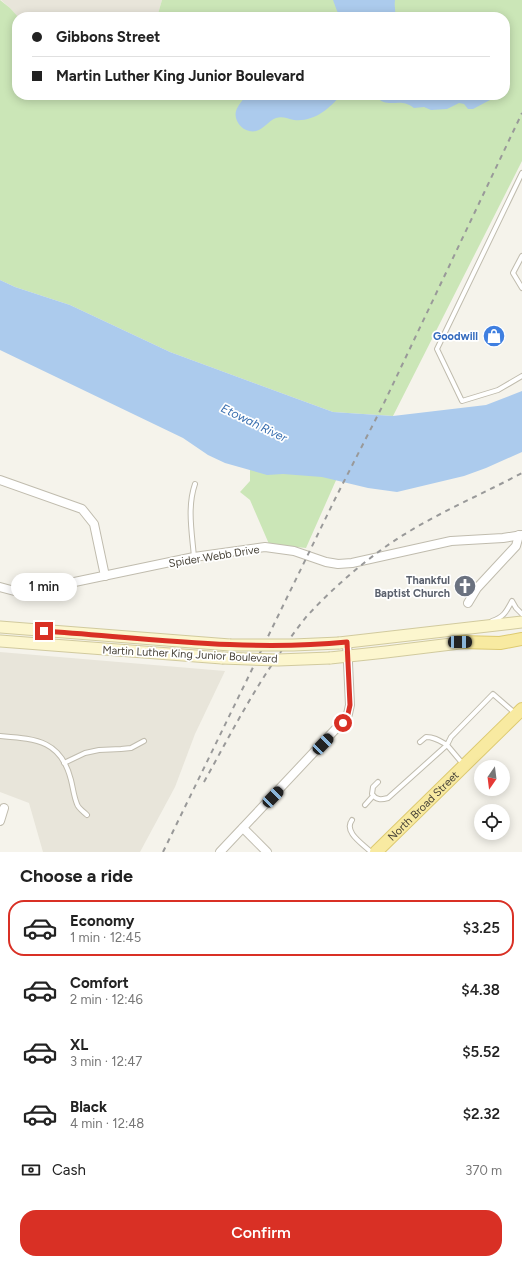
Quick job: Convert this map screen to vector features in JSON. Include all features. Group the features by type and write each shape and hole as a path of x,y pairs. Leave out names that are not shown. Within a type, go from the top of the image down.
{"main road":[{"name":"Martin Luther King Junior Boulevard","path":"0,627 230,645 293,645 343,642 522,622"},
{"name":"Martin Luther King Junior Boulevard","path":"0,641 222,658 278,660 330,658 522,636"},
{"path":"460,642 500,643 522,639"},
{"name":"North Broad Street","path":"376,852 519,712"}],"street":[{"path":"0,480 82,509 94,524 105,576"},
{"path":"468,603 486,578 516,546 521,535"},
{"name":"Spider Webb Drive","path":"0,587 22,593 194,557 265,547 294,551 326,562 338,564 352,563 451,542 521,535"},
{"path":"220,852 346,718 350,705 348,656 343,642"},
{"path":"0,821 4,808"},
{"path":"243,828 267,852"}],"lane":[{"path":"522,173 437,349 462,401 498,390 522,376"},
{"path":"522,256 513,273 522,288"},
{"path":"194,557 191,506 192,493 195,484"},
{"path":"478,626 501,617 506,613 512,601 522,614"},
{"path":"373,796 377,799 388,798 447,745 451,737 493,694 519,712"},
{"path":"0,736 30,739 52,748 60,756 68,768 77,805 87,815"},
{"path":"420,742 426,737 436,738 447,745 464,765"},
{"path":"64,762 85,753 99,750 120,750 131,748 144,741"},
{"path":"365,805 373,796 373,787 378,782"},
{"path":"352,820 349,827 351,833 371,852"}],"shaded area":[{"path":"1,0 162,0 158,12 13,12"},
{"path":"0,652 225,671 195,734 175,787 140,852 43,852 29,803 0,792"}],"green space":[{"path":"0,0 14,12 12,12 12,100 510,100 510,12 158,12 162,0 522,0 522,161 393,416 333,412 170,352 70,305 15,287 0,280"},
{"path":"250,466 337,478 306,548 269,544 250,500 240,492 250,481"}],"water":[{"path":"333,0 395,0 395,12 337,11"},
{"path":"242,100 336,100 326,110 314,117 294,120 279,117 256,131 248,131 238,123 236,119 236,111"},
{"path":"380,100 490,100 473,109 468,109 464,104 459,103 447,109 431,110 424,107 414,108 404,103 386,103"},
{"name":"Etowah River","path":"0,280 15,287 70,305 170,352 333,412 393,416 486,405 522,391 522,452 464,476 397,492 368,488 322,477 283,474 267,475 225,463 208,455 183,438 0,350"}],"railway":[{"path":"163,852 336,497 384,403 522,113"},
{"path":"204,782 241,715 271,666 307,616 324,598 342,581 381,550 415,528 522,473"}],"place":[{"name":"Goodwill","path":"494,336"},
{"name":"Thankful Baptist Church","path":"465,586"}],"route":[{"path":"44,631 230,645 293,645 347,642 350,705 348,714 343,723"}]}
